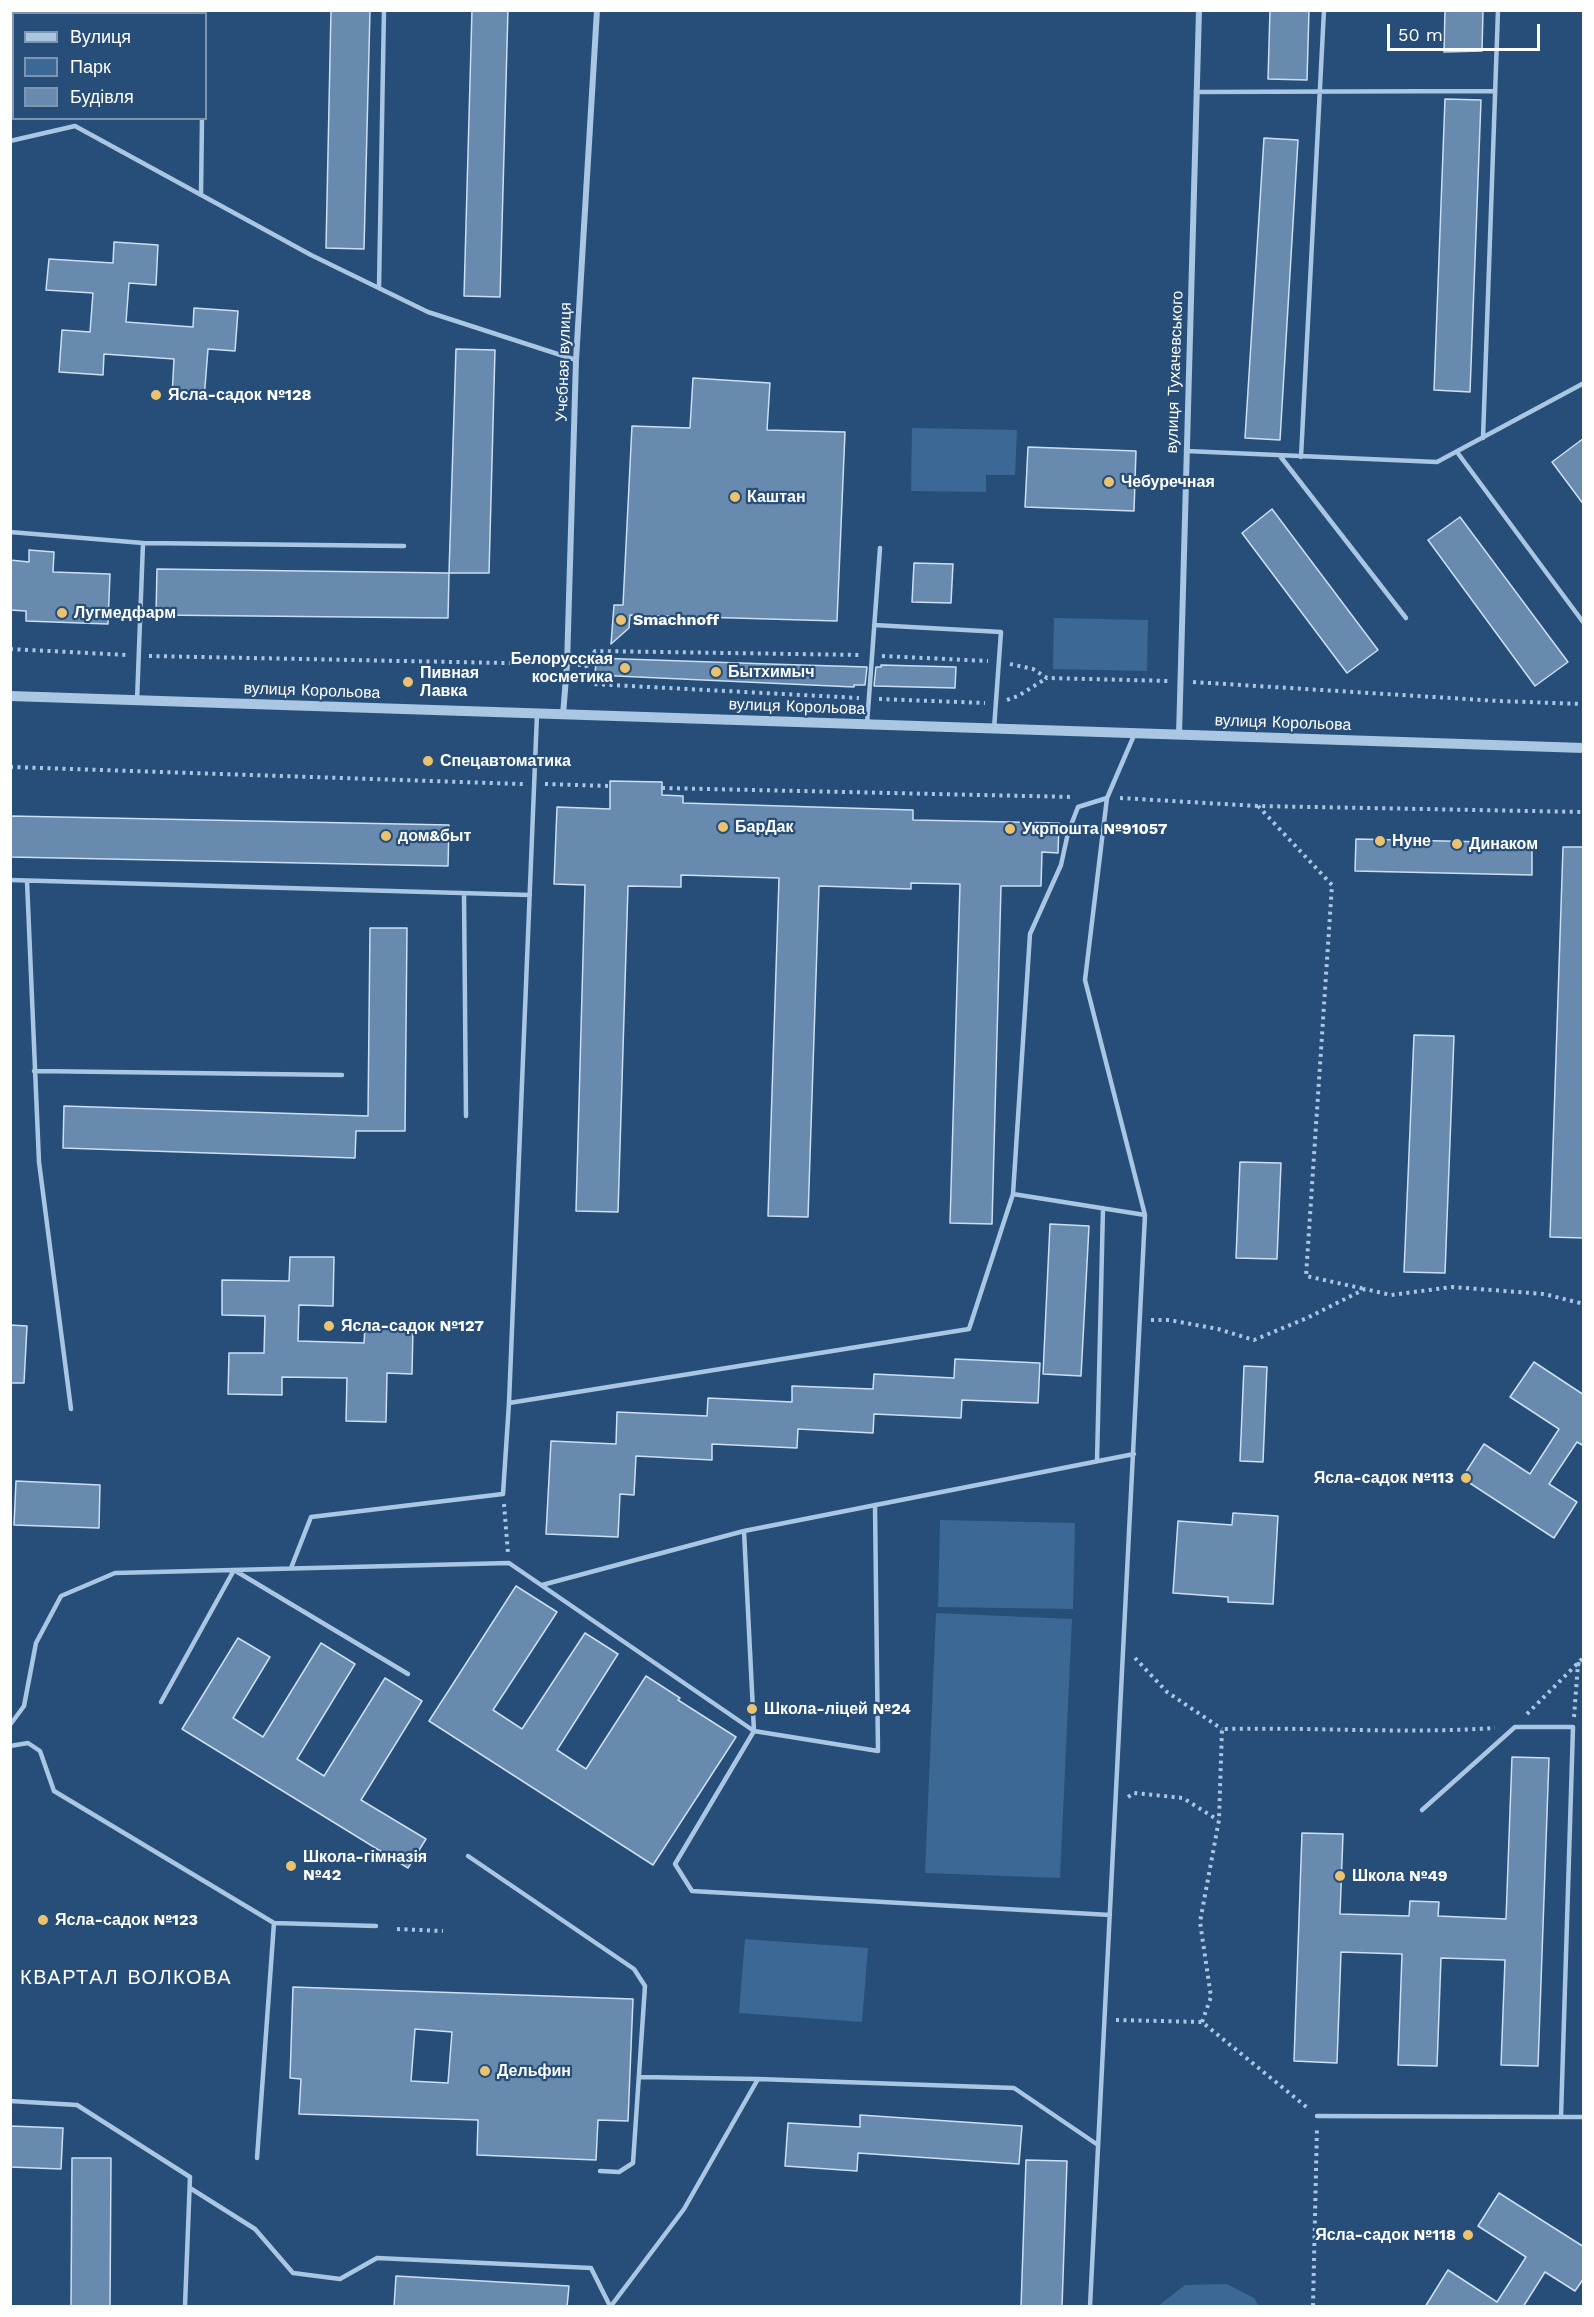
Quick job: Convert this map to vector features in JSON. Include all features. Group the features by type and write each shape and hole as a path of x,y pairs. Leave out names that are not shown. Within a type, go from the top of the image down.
{"street":[{"name":"Учєбная вулиця","path":"563,715 567,665 576,360 597,10"},
{"name":"вулиця Тухачевського","path":"1179,735 1199,10"},
{"name":"вулиця Корольова","path":"10,696 1584,748"}],"lane":[{"path":"379,288 384,10"},
{"path":"1301,456 1324,10"},
{"path":"1483,438 1498,10"},
{"path":"1196,92 1495,91"},
{"path":"75,120 75,126"},
{"path":"201,195 202,120"},
{"path":"10,141 75,126 311,255 428,312 576,360"},
{"path":"1186,452 1437,462 1584,383"},
{"path":"1457,452 1583,622"},
{"path":"1280,456 1406,618"},
{"path":"10,532 143,543 404,546"},
{"path":"137,701 143,543"},
{"path":"867,724 880,548"},
{"path":"874,624 1001,632 994,729"},
{"path":"291,1568 311,1517 503,1494 509,1403 537,714"},
{"path":"1090,2307 1145,1215 1085,980 1107,798 1135,733"},
{"path":"509,1403 969,1329 1013,1194 1030,933 1061,865 1068,833 1078,807 1107,798"},
{"path":"10,880 530,895"},
{"path":"27,881 39,1162 71,1409"},
{"path":"464,894 465,1116"},
{"path":"34,1071 342,1075"},
{"path":"1013,1194 1145,1215"},
{"path":"1097,1461 1103,1208"},
{"path":"542,1585 744,1531 1134,1454"},
{"path":"10,1725 24,1706 36,1643 62,1596 115,1573 509,1563 754,1731 878,1750 875,1505"},
{"path":"744,1531 754,1731 675,1864 692,1891 1110,1915"},
{"path":"234,1570 408,1674"},
{"path":"161,1702 234,1570"},
{"path":"1422,1810 1515,1727 1573,1727 1561,2117"},
{"path":"10,1746 28,1743 40,1751 54,1791 274,1923 376,1926"},
{"path":"468,1856 634,1970 645,1986 633,2163 619,2172 600,2171"},
{"path":"257,2158 274,1923"},
{"path":"640,2077 1014,2088 1098,2145"},
{"path":"189,2188 255,2229 293,2273 340,2279 377,2258 591,2268 611,2307 684,2209 758,2079"},
{"path":"10,2101 77,2105 190,2177 184,2307"},
{"path":"1317,2115 1584,2117"}],"path":[{"path":"10,649 139,656 586,665"},
{"path":"586,665 595,651 872,655 998,662 1033,669 1047,678 1180,682 1584,704"},
{"path":"586,665 592,684 996,704 1018,696 1047,678"},
{"path":"10,767 610,786"},
{"path":"662,788 1107,798 1258,806 1584,812"},
{"path":"1258,806 1332,885 1306,1276 1390,1295 1452,1287 1544,1294 1584,1304"},
{"path":"1140,1320 1169,1320 1218,1329 1254,1340 1307,1318 1365,1289"},
{"path":"503,1494 509,1563"},
{"path":"1125,1641 1138,1663 1167,1692 1222,1729 1302,1727 1393,1731 1515,1727 1581,1664"},
{"path":"1573,1727 1581,1664 1584,1658"},
{"path":"1202,2022 1211,1997 1200,1922 1219,1820 1222,1729"},
{"path":"1116,1805 1134,1793 1183,1798 1219,1820"},
{"path":"397,1929 443,1931"},
{"path":"1104,2020 1202,2022 1317,2115 1313,2307"}],"green space":[{"path":"912,428 1017,430 1015,475 986,475 986,492 911,491"},
{"path":"1054,618 1148,620 1147,671 1053,669"},
{"path":"940,1520 1075,1523 1073,1609 938,1607"},
{"path":"936,1613 1072,1619 1060,1878 925,1873"},
{"path":"745,1939 868,1948 862,2022 739,2013"},
{"path":"1227,2284 1254,2298 1259,2306 1158,2306 1185,2285"}],"building":[{"path":"331,10 370,10 364,249 326,248"},
{"path":"472,10 508,10 500,297 464,296"},
{"path":"1270,10 1309,10 1307,80 1268,79"},
{"path":"1445,10 1483,10 1482,51 1444,52"},
{"path":"1445,99 1481,100 1470,392 1434,390"},
{"path":"1264,138 1298,140 1280,440 1245,438"},
{"path":"114,242 158,245 156,285 129,283 126,322 193,327 194,308 238,311 235,351 208,349 204,399 172,396 174,359 104,354 103,375 59,372 62,330 90,332 93,293 46,290 49,259 113,263"},
{"path":"456,349 495,350 489,573 449,573"},
{"name":"Каштан","path":"693,378 770,383 767,430 845,432 837,621 630,615 629,628 611,644 614,605 623,605 632,426 690,428"},
{"path":"1584,438 1584,505 1552,462"},
{"path":"1028,447 1136,451 1134,511 1025,507"},
{"path":"1272,509 1378,650 1347,673 1242,533"},
{"path":"1460,517 1568,662 1535,686 1428,540"},
{"path":"29,550 54,552 53,572 110,574 108,624 26,621 26,611 10,610 10,560 29,562"},
{"path":"914,563 953,564 951,603 912,602"},
{"path":"157,569 449,573 448,618 156,615"},
{"path":"596,658 867,667 865,685 854,685 854,687 595,675"},
{"path":"881,665 956,667 955,688 874,686 876,667 881,667"},
{"path":"610,781 662,782 662,795 683,796 683,803 913,810 913,820 1059,823 1058,853 1042,852 1041,886 1001,886 992,1224 950,1223 960,884 911,883 911,889 819,886 808,1217 768,1216 779,878 681,875 681,887 628,886 618,1212 576,1211 585,885 554,884 557,807 610,809"},
{"path":"10,816 449,825 448,866 10,857"},
{"path":"1356,839 1532,843 1532,875 1355,871"},
{"path":"1563,847 1584,847 1584,1238 1550,1237"},
{"path":"370,928 407,928 405,1131 356,1131 355,1158 63,1148 64,1106 368,1116"},
{"path":"1414,1035 1454,1036 1445,1273 1404,1272"},
{"path":"1240,1162 1281,1163 1277,1259 1236,1258"},
{"path":"1050,1224 1089,1226 1081,1376 1043,1374"},
{"path":"290,1257 334,1257 333,1306 299,1305 298,1341 364,1343 365,1327 413,1328 412,1374 387,1373 386,1422 346,1421 347,1378 282,1377 282,1395 228,1394 229,1353 264,1353 265,1316 222,1315 222,1280 289,1281"},
{"path":"10,1325 27,1326 24,1383 10,1383"},
{"path":"955,1359 1040,1363 1038,1403 962,1400 961,1418 874,1414 873,1433 798,1429 797,1448 712,1444 712,1460 636,1456 634,1495 620,1494 618,1537 546,1534 551,1441 616,1444 617,1412 707,1416 708,1398 792,1402 792,1386 873,1389 874,1374 954,1378"},
{"path":"1534,1362 1584,1395 1584,1446 1577,1442 1549,1484 1577,1502 1554,1538 1462,1478 1484,1444 1530,1474 1559,1429 1510,1397"},
{"path":"1244,1366 1267,1367 1263,1462 1240,1461"},
{"path":"16,1481 100,1485 99,1528 14,1525"},
{"path":"1233,1513 1278,1516 1273,1604 1228,1602 1228,1597 1173,1593 1178,1521 1232,1525"},
{"path":"516,1586 557,1612 493,1710 522,1729 585,1633 618,1654 557,1750 586,1769 646,1676 680,1698 678,1700 736,1737 653,1865 429,1721"},
{"path":"238,1638 270,1657 233,1718 263,1737 321,1643 355,1664 297,1759 324,1776 385,1678 422,1701 361,1800 426,1839 408,1868 182,1729"},
{"path":"1512,1757 1549,1758 1538,2066 1501,2065 1505,1960 1441,1958 1437,2066 1398,2065 1402,1954 1341,1952 1337,2063 1294,2061 1302,1833 1343,1834 1340,1914 1409,1916 1410,1901 1439,1902 1438,1916 1506,1919"},
{"path":"293,1987 633,1999 628,2121 598,2120 596,2160 477,2155 478,2120 299,2114 301,2079 290,2078","holes":["415,2029 452,2032 448,2083 411,2081"]},
{"path":"860,2115 1022,2126 1019,2164 858,2153 857,2171 785,2166 788,2123 860,2127"},
{"path":"10,2126 63,2128 61,2169 10,2167"},
{"path":"72,2158 111,2158 110,2307 71,2307"},
{"path":"1026,2160 1067,2161 1062,2307 1021,2307"},
{"path":"1499,2193 1584,2247 1584,2278 1575,2291 1545,2272 1523,2307 1425,2307 1448,2270 1497,2302 1526,2257 1478,2226"},
{"path":"396,2276 569,2286 567,2307 394,2307"}],"place":[{"name":"Ясла-садок №128","path":"156,395"},
{"name":"Чебуречная","path":"1109,482"},
{"name":"Каштан","path":"735,497"},
{"name":"Лугмедфарм","path":"62,613"},
{"name":"Smachnoff","path":"621,620"},
{"name":"Белорусская косметика","path":"625,668"},
{"name":"Бытхимыч","path":"716,672"},
{"name":"Пивная Лавка","path":"408,682"},
{"name":"Спецавтоматика","path":"428,761"},
{"name":"БарДак","path":"723,827"},
{"name":"Укрпошта №91057","path":"1010,829"},
{"name":"дом&быт","path":"386,836"},
{"name":"Нуне","path":"1380,841"},
{"name":"Динаком","path":"1457,844"},
{"name":"Ясла-садок №127","path":"329,1326"},
{"name":"Ясла-садок №113","path":"1466,1478"},
{"name":"Школа-ліцей №24","path":"752,1709"},
{"name":"Школа-гімназія №42","path":"291,1866"},
{"name":"Школа №49","path":"1340,1876"},
{"name":"Ясла-садок №123","path":"43,1920"},
{"name":"Дельфин","path":"485,2071"},
{"name":"Ясла-садок №118","path":"1468,2235"}],"district":[{"name":"КВАРТАЛ ВОЛКОВА","path":"126,1978"}]}
